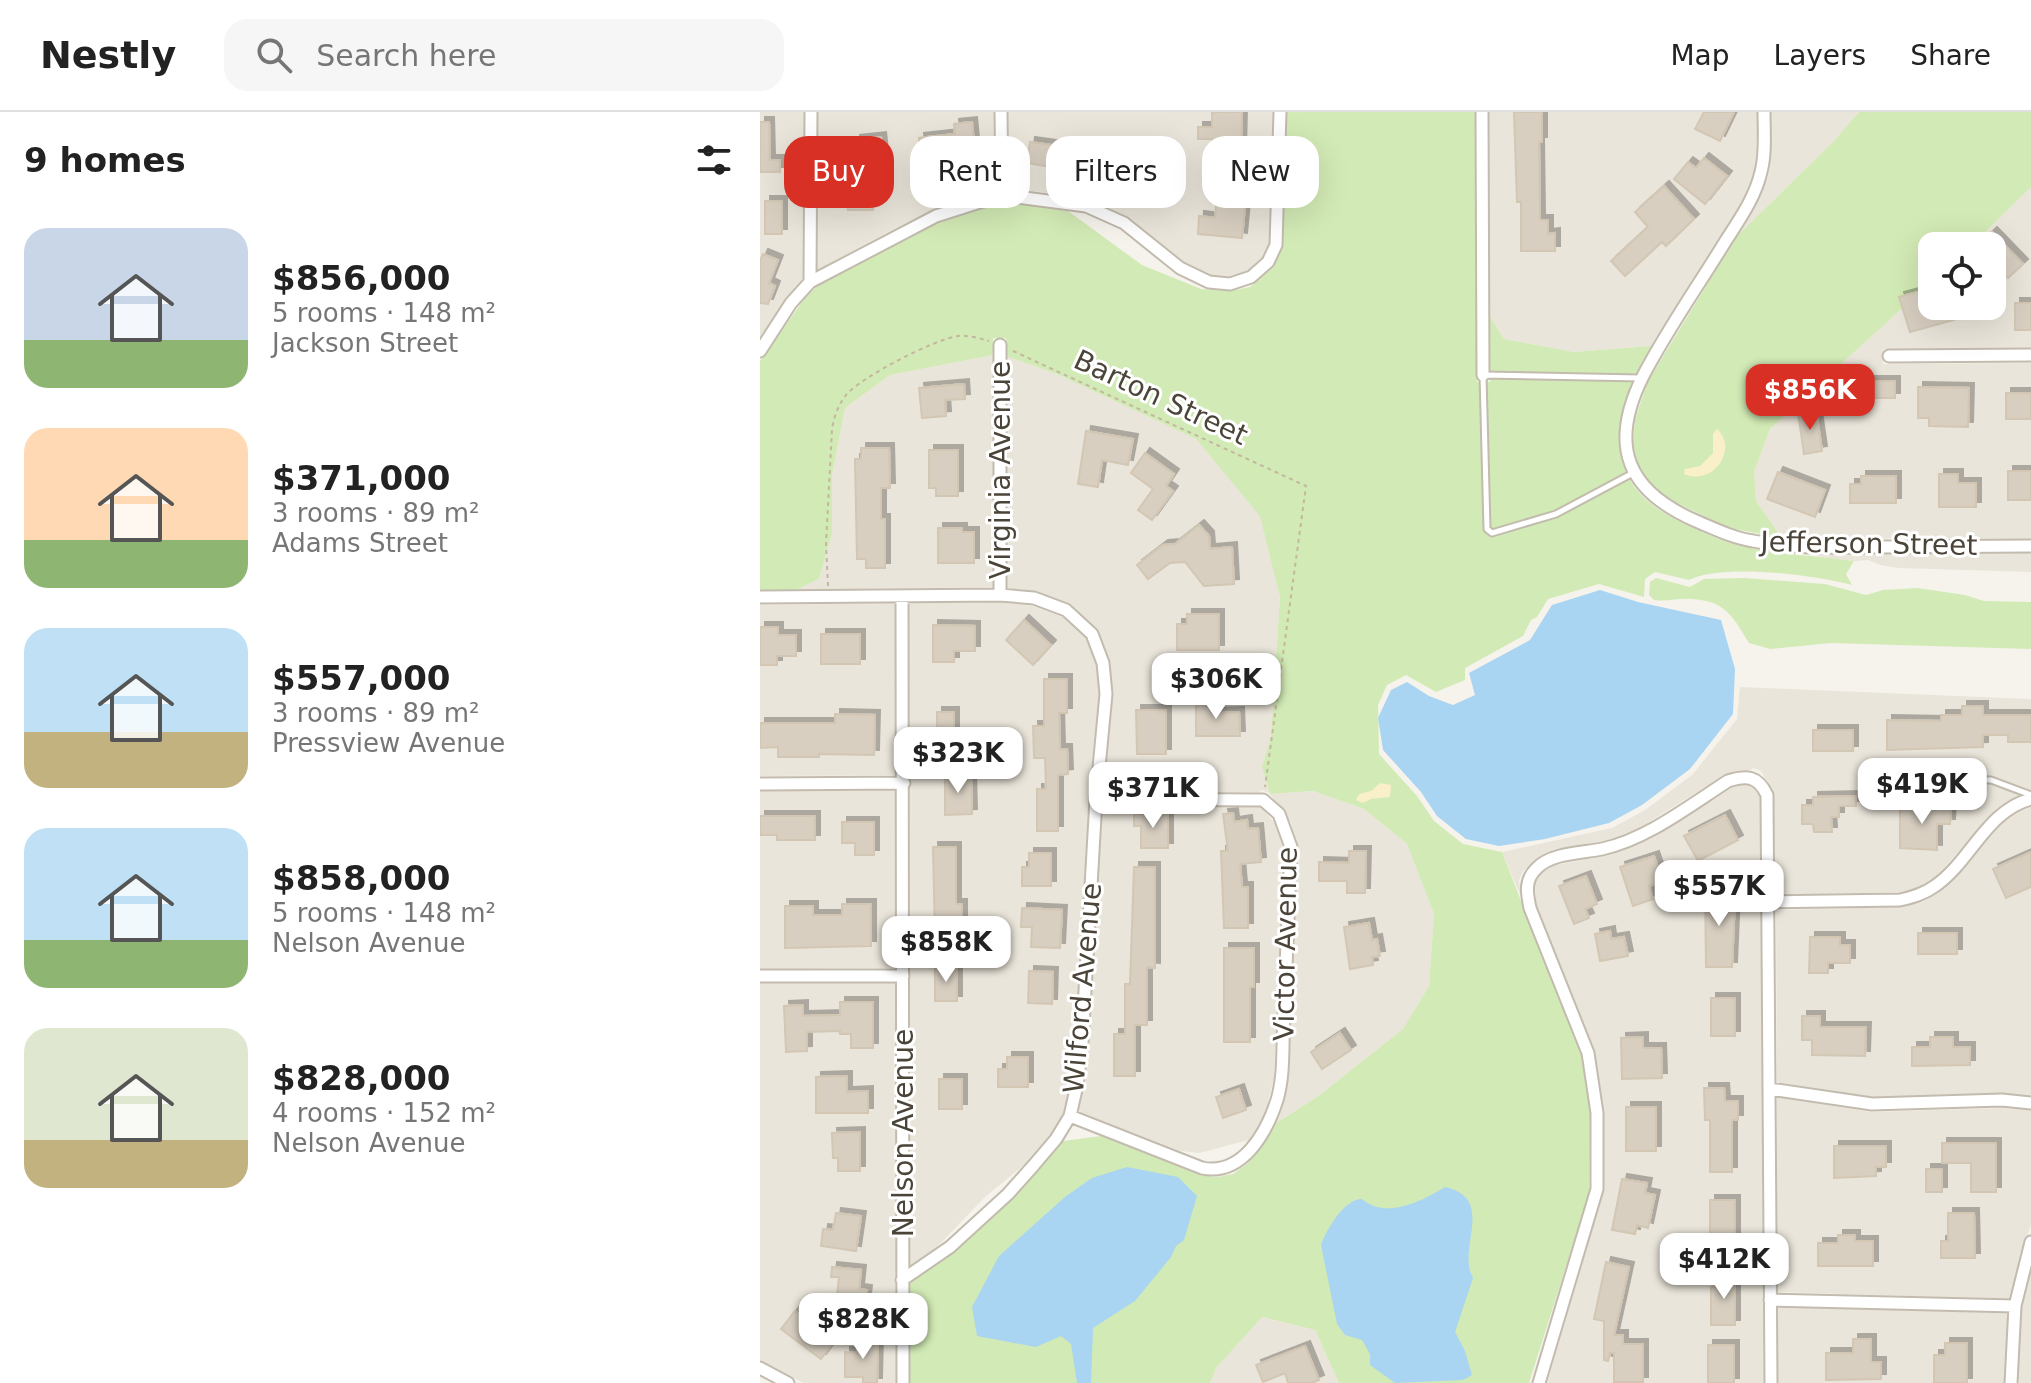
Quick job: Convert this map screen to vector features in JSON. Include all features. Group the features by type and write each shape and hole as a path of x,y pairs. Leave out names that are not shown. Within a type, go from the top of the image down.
{"street":[{"path":"810,282 811,112"},
{"path":"1001,112 1001,136"},
{"path":"1030,199 1086,206 1124,223 1180,268 1209,282 1230,284 1251,277 1268,262 1276,245 1280,112"},
{"path":"1482,112 1483,375"},
{"path":"1633,473 1626,444 1629,417 1642,378 1748,205 1761,172 1764,112"},
{"path":"760,351 791,303 810,282 936,216 961,208"},
{"name":"Virginia Avenue","path":"1000,345 1000,595"},
{"path":"1889,356 2031,355"},
{"name":"Jefferson Street","path":"1633,473 1641,486 1662,504 1727,535 1751,541 1781,546 1837,547 2031,546"},
{"name":"Wilford Avenue","path":"760,597 1000,595 1034,598 1066,610 1092,634 1103,663 1106,694 1096,799 1082,1043 1070,1116 1056,1139 1008,1194 950,1247 902,1280"},
{"name":"Nelson Avenue","path":"902,596 903,1383"},
{"path":"1539,1383 1597,1189 1597,1113 1588,1053 1530,908 1528,879 1537,867 1549,859 1612,847 1641,835 1728,781 1741,777 1754,778 1767,795 1771,1383"},
{"path":"760,784 904,783"},
{"path":"1769,902 1900,900 1922,895 1938,884 2005,810 2031,797"},
{"path":"1096,799 1263,800"},
{"name":"Victor Avenue","path":"1070,1116 1202,1168 1229,1168 1243,1159 1256,1143 1269,1120 1281,1079 1291,847 1279,814 1263,800"},
{"path":"760,976 903,976"},
{"path":"1770,1089 1872,1104 2002,1100 2031,1103"},
{"path":"2011,1383 2015,1306 2031,1242"},
{"path":"1770,1300 2015,1306"},
{"path":"760,1368 788,1383"}],"lane":[{"path":"1633,473 1556,514 1492,533 1487,529 1483,375 1642,378"},
{"path":"1929,773 1941,779 1991,780 2031,797"}],"path":[{"path":"829,597 826,544 832,429 835,415 847,394 869,376 957,336 1000,345"},
{"name":"Barton Street","path":"1000,345 1306,486 1263,800"}],"shaded area":[{"path":"760,112 805,112 805,136 784,136 784,208 804,208 804,279 786,298 760,340"},
{"path":"818,112 994,112 994,136 910,136 910,208 938,208 817,270 817,208 894,208 894,136 818,136"},
{"path":"1007,112 1274,112 1273,136 1202,136 1202,208 1271,208 1270,243 1263,257 1248,271 1230,276 1211,275 1183,262 1126,216 1109,208 1186,208 1186,136 1046,136 1046,193 1030,191 1030,136 1007,136"},
{"path":"1488,112 1758,112 1755,170 1742,202 1651,346 1574,352 1504,339 1489,315"},
{"path":"1771,112 1859,112 1833,142 1736,237 1767,180"},
{"path":"2031,187 2031,348 1883,349 1883,364 2031,363 2031,539 1782,538 1756,501 1754,472 1770,429 1918,294 1918,320 2006,320 2006,232 1985,232"},
{"path":"993,355 994,587 796,590 819,579 832,534 832,475 845,408 890,375"},
{"path":"1006,356 1059,375 1196,439 1261,516 1280,597 1271,736 1262,767 1270,794 1313,791 1364,809 1407,844 1434,914 1429,986 1403,1029 1317,1097 1275,1124 1284,1100 1288,1073 1298,848 1291,823 1269,793 1262,790 1103,792 1112,694 1110,662 1098,631 1068,603 1036,591 1007,588"},
{"path":"2031,553 2031,572 1899,568 1868,560 1801,554"},
{"path":"1000,602 1032,606 1063,617 1087,639 1097,664 1099,694 1089,792 1076,1043 1071,1083 1064,1112 1051,1134 1025,1164 985,1197 938,1246 909,1267 909,603"},
{"path":"896,603 897,775 760,776 760,605"},
{"path":"1740,687 2031,699 2031,792 2018,795 2001,805 1934,879 1919,888 1900,892 1775,895 1773,792 1761,771 1753,768 1739,770 1725,775 1639,828 1611,839 1546,853 1523,871 1519,880 1521,897 1502,852 1612,828 1645,810 1692,775 1737,719"},
{"path":"1752,785 1761,797 1765,1383 1547,1383 1604,1189 1604,1113 1594,1051 1536,906 1535,882 1551,866 1614,854 1643,842 1731,788"},
{"path":"897,790 897,968 760,969 760,791"},
{"path":"1102,807 1261,807 1279,828 1284,848 1274,1078 1264,1117 1249,1140 1199,1153 1180,1151 1078,1111 1089,1044"},
{"path":"2031,807 2031,1096 2002,1093 1872,1097 1777,1082 1776,910 1900,907 1923,902 1941,891 2009,816"},
{"path":"760,983 897,983 896,1383 803,1383 760,1360"},
{"path":"1777,1097 1871,1112 2031,1110 2031,1224 2010,1299 1777,1292"},
{"path":"2031,1268 2031,1383 2018,1383 2021,1307"},
{"path":"1777,1307 2008,1313 2005,1383 1777,1383"},
{"path":"1261,1317 1315,1330 1339,1383 1210,1383 1216,1368"}],"green space":[{"path":"1287,112 1475,112 1477,382 1490,382 1489,315 1504,339 1574,352 1651,346 1674,313 1644,360 1626,403 1620,449 1624,468 1633,485 1667,515 1728,542 1776,552 1854,561 1846,574 1852,585 1745,571 1704,575 1689,580 1655,572 1645,579 1644,597 1599,584 1548,599 1523,636 1465,668 1465,680 1436,692 1406,675 1387,685 1378,705 1379,754 1417,796 1434,821 1463,844 1502,852 1581,1055 1590,1111 1589,1194 1529,1383 1339,1383 1315,1330 1262,1317 1216,1368 1210,1383 909,1383 909,1284 990,1218 1063,1141 1101,1136 1200,1175 1217,1177 1233,1174 1247,1164 1275,1124 1317,1097 1403,1029 1429,986 1434,914 1407,844 1364,809 1313,791 1270,794 1262,767 1271,736 1280,597 1260,516 1196,439 1059,375 1006,356 1006,338 993,338 993,355 890,375 845,408 832,475 832,534 819,579 796,590 762,590 760,361 817,286 938,223 984,208 1030,206 1068,211 1142,265 1201,289 1230,291 1250,287 1273,268 1283,245 1284,208 1319,208 1319,136 1286,136"},
{"path":"1859,112 2031,112 2031,187 1985,232 1918,232 1918,294 1770,429 1754,472 1756,501 1782,538 1729,528 1666,498 1646,480 1639,470 1633,444 1635,419 1648,381 1736,237 1833,142"},
{"path":"1656,578 1690,587 1704,579 1745,578 1825,584 1866,595 1883,590 1917,588 1984,601 2031,602 2031,649 1831,643 1770,649 1749,643 1733,618 1713,603 1692,599 1654,600 1649,595 1650,582"}],"sand":[{"path":"1717,429 1725,446 1720,464 1704,475 1695,477 1684,474 1685,469 1700,466 1713,453 1713,434"},
{"path":"1380,783 1391,785 1390,797 1363,803 1356,800 1359,794 1371,791"}],"water":[{"path":"1600,590 1638,602 1721,620 1735,669 1733,714 1690,769 1642,805 1609,823 1545,839 1499,846 1466,839 1437,816 1421,792 1383,750 1378,718 1391,690 1407,682 1429,696 1453,705 1475,695 1469,673 1530,640 1552,605"},
{"path":"1127,1167 1178,1177 1197,1196 1184,1240 1176,1246 1171,1257 1135,1301 1093,1328 1091,1383 1077,1383 1071,1344 1061,1336 1036,1347 977,1336 972,1307 999,1256 1065,1197 1092,1178"},
{"path":"1445,1187 1460,1193 1469,1202 1472,1213 1469,1266 1473,1278 1455,1332 1472,1375 1463,1380 1395,1383 1370,1365 1370,1354 1362,1340 1345,1335 1337,1324 1321,1245 1337,1216 1355,1200 1362,1199 1382,1208 1393,1208 1426,1198"}],"building":[{"path":"1212,112 1242,112 1241,136 1202,136 1198,139 1198,127 1212,127"},
{"path":"1514,112 1542,112 1542,142 1539,142 1540,220 1548,220 1548,234 1555,233 1555,251 1521,251 1521,202 1517,202"},
{"path":"1704,112 1734,112 1720,141 1695,129"},
{"path":"760,122 769,122 770,160 780,160 780,172 760,172"},
{"path":"972,122 973,136 937,136 955,134 954,124"},
{"path":"1030,142 1046,144 1046,166 1030,164"},
{"path":"1704,158 1727,176 1705,204 1674,179 1688,162 1696,168"},
{"path":"1664,186 1694,219 1666,246 1662,242 1625,276 1611,261 1648,227 1635,212"},
{"path":"765,201 782,201 782,234 765,234"},
{"path":"848,208 873,208 873,210"},
{"path":"1216,208 1245,208 1242,238 1198,234 1199,216 1215,218"},
{"path":"2006,246 2023,264 2008,278 2006,276"},
{"path":"763,254 778,260 769,283 775,286 768,304 760,303 760,261"},
{"path":"1918,292 1918,320 1953,320 1910,332 1899,297"},
{"path":"2015,303 2031,303 2031,330 2015,330"},
{"path":"1842,381 1895,381 1895,398 1842,398"},
{"path":"964,384 965,399 945,400 946,416 922,418 919,388"},
{"path":"1918,387 1969,388 1968,427 1929,426 1929,418 1918,418"},
{"path":"2006,393 2031,393 2031,419 2006,419"},
{"path":"1816,410 1822,451 1804,454 1798,412"},
{"path":"1086,431 1133,439 1128,465 1102,460 1098,487 1078,484"},
{"path":"861,448 889,448 890,488 881,488 881,519 885,519 885,568 866,568 866,559 857,559 855,459 861,459"},
{"path":"929,450 958,450 958,496 936,496 936,488 929,488"},
{"path":"1145,453 1174,474 1166,486 1173,491 1152,520 1138,510 1153,489 1131,473"},
{"path":"2008,471 2031,471 2031,500 2008,500"},
{"path":"1778,472 1825,490 1815,517 1767,499"},
{"path":"1939,474 1958,474 1958,483 1976,483 1976,507 1939,507"},
{"path":"1861,476 1896,476 1896,503 1850,503 1850,484 1861,484"},
{"path":"1199,525 1209,536 1210,549 1232,547 1234,584 1204,586 1185,562 1170,563 1148,579 1137,565 1163,545 1175,544"},
{"path":"938,528 962,528 962,532 974,532 974,563 938,563"},
{"path":"1187,614 1219,614 1219,650 1177,650 1177,624 1187,624"},
{"path":"1024,620 1051,645 1033,665 1006,640"},
{"path":"933,625 975,626 975,651 954,651 954,662 933,662"},
{"path":"760,627 778,627 778,635 796,635 796,656 777,656 777,665 760,665"},
{"path":"821,634 860,634 860,664 821,664"},
{"path":"1044,679 1067,679 1067,713 1059,713 1060,749 1067,749 1068,774 1058,775 1058,831 1037,831 1037,789 1046,789 1045,758 1034,758 1033,726 1044,726"},
{"path":"1212,700 1212,713 1239,712 1240,736 1196,736 1196,701"},
{"path":"1962,706 1983,706 1983,715 2031,715 2031,742 2008,742 2008,735 1983,735 1983,747 1887,750 1887,720 1941,721 1941,715 1962,715"},
{"path":"1136,710 1166,710 1166,754 1137,754"},
{"path":"937,712 954,712 954,737 937,737"},
{"path":"835,714 875,715 874,755 778,757 778,747 760,748 760,723 835,723"},
{"path":"1813,730 1853,730 1853,751 1813,751"},
{"path":"945,776 971,776 972,814 945,815"},
{"path":"1856,796 1856,806 1839,806 1839,817 1831,817 1832,832 1814,832 1813,824 1802,824 1802,805 1813,805 1813,797"},
{"path":"1900,806 1951,806 1950,824 1937,824 1937,850 1900,848"},
{"path":"1233,813 1234,822 1247,820 1248,829 1258,828 1261,862 1240,864 1242,887 1248,887 1248,928 1224,928 1221,851 1228,851 1223,814"},
{"path":"1134,814 1168,814 1168,848 1141,848 1141,826 1134,826"},
{"path":"1725,815 1738,840 1698,861 1684,836"},
{"path":"760,816 815,816 815,840 777,840 777,835 760,835"},
{"path":"842,822 874,822 874,855 855,855 855,843 842,843"},
{"path":"933,847 956,847 956,904 962,904 962,940 935,940"},
{"path":"1349,851 1366,851 1365,893 1347,893 1347,881 1319,881 1319,862 1349,863"},
{"path":"2031,852 2031,887 2006,898 1993,869"},
{"path":"1029,853 1051,853 1051,886 1022,886 1022,867 1029,867"},
{"path":"1654,856 1663,882 1649,886 1653,899 1633,906 1620,867"},
{"path":"1134,867 1155,867 1155,968 1147,967 1147,1025 1135,1025 1135,1076 1114,1076 1114,1034 1125,1034 1125,984 1130,984"},
{"path":"1586,876 1597,904 1585,909 1589,918 1574,924 1559,886"},
{"path":"1705,888 1723,888 1723,898 1735,898 1732,967 1706,967"},
{"path":"842,904 871,904 871,946 785,948 785,906 813,906 813,915 842,915"},
{"path":"1022,908 1062,910 1060,948 1031,947 1032,927 1021,927"},
{"path":"1369,923 1372,940 1377,939 1380,956 1372,957 1373,965 1350,969 1344,927"},
{"path":"1610,931 1611,939 1624,937 1628,956 1600,961 1595,934"},
{"path":"1918,933 1957,933 1957,954 1918,954"},
{"path":"1810,937 1840,937 1840,945 1850,945 1850,963 1828,963 1828,973 1809,973"},
{"path":"1224,948 1254,948 1250,1042 1224,1042"},
{"path":"935,966 957,966 957,1001 935,1001"},
{"path":"1029,971 1053,972 1052,1004 1028,1003"},
{"path":"1711,998 1735,998 1735,1036 1711,1036"},
{"path":"840,1002 873,1002 873,1048 851,1048 851,1034 840,1034 840,1031 807,1032 807,1051 786,1052 784,1006 803,1005 803,1016 840,1015"},
{"path":"1802,1016 1820,1016 1820,1027 1866,1027 1865,1056 1812,1055 1812,1040 1802,1040"},
{"path":"1340,1033 1351,1050 1322,1069 1311,1052"},
{"path":"1643,1037 1643,1048 1661,1048 1662,1078 1622,1079 1621,1038"},
{"path":"1930,1037 1953,1037 1953,1047 1970,1047 1970,1065 1912,1066 1912,1047 1930,1047"},
{"path":"1007,1057 1028,1057 1028,1087 998,1087 998,1069 1007,1069"},
{"path":"847,1076 847,1092 868,1091 868,1113 816,1113 816,1077"},
{"path":"939,1079 962,1079 962,1109 939,1109"},
{"path":"1704,1088 1724,1088 1725,1101 1738,1101 1738,1120 1732,1120 1732,1172 1710,1172 1710,1120 1705,1120"},
{"path":"1239,1089 1246,1110 1223,1118 1216,1097"},
{"path":"1626,1107 1656,1107 1656,1151 1626,1151"},
{"path":"860,1132 860,1171 838,1171 838,1158 833,1158 832,1133"},
{"path":"1942,1143 1996,1143 1996,1192 1971,1192 1971,1163 1942,1163"},
{"path":"1834,1146 1886,1146 1886,1167 1876,1167 1876,1176 1834,1178"},
{"path":"1926,1169 1942,1169 1942,1192 1926,1192"},
{"path":"1622,1179 1647,1183 1645,1193 1655,1195 1648,1228 1637,1225 1635,1234 1612,1230"},
{"path":"1710,1200 1735,1200 1735,1246 1710,1246"},
{"path":"836,1213 861,1216 856,1251 821,1246 823,1229 833,1230"},
{"path":"1948,1213 1974,1213 1975,1258 1941,1258 1941,1241 1948,1241"},
{"path":"1838,1235 1855,1235 1855,1241 1873,1241 1873,1266 1818,1266 1818,1243 1838,1243"},
{"path":"1606,1262 1629,1267 1614,1335 1623,1335 1623,1344 1643,1344 1643,1382 1614,1382 1614,1353 1610,1353 1608,1361 1604,1360 1604,1321 1594,1319"},
{"path":"832,1267 861,1270 859,1289 867,1290 865,1307 836,1304 839,1277 831,1277"},
{"path":"1718,1275 1735,1275 1735,1325 1711,1325 1711,1287 1718,1287"},
{"path":"795,1311 834,1341 821,1359 781,1329"},
{"path":"857,1339 878,1340 877,1383 863,1383 863,1377 845,1377 845,1352 857,1353"},
{"path":"1853,1339 1871,1339 1871,1362 1881,1362 1881,1379 1826,1380 1826,1353 1853,1353"},
{"path":"1945,1343 1967,1343 1967,1383 1934,1383 1934,1355 1945,1355"},
{"path":"1708,1345 1734,1345 1734,1383 1708,1383"},
{"path":"1305,1346 1319,1380 1288,1383 1285,1373 1263,1382 1256,1365"}]}
